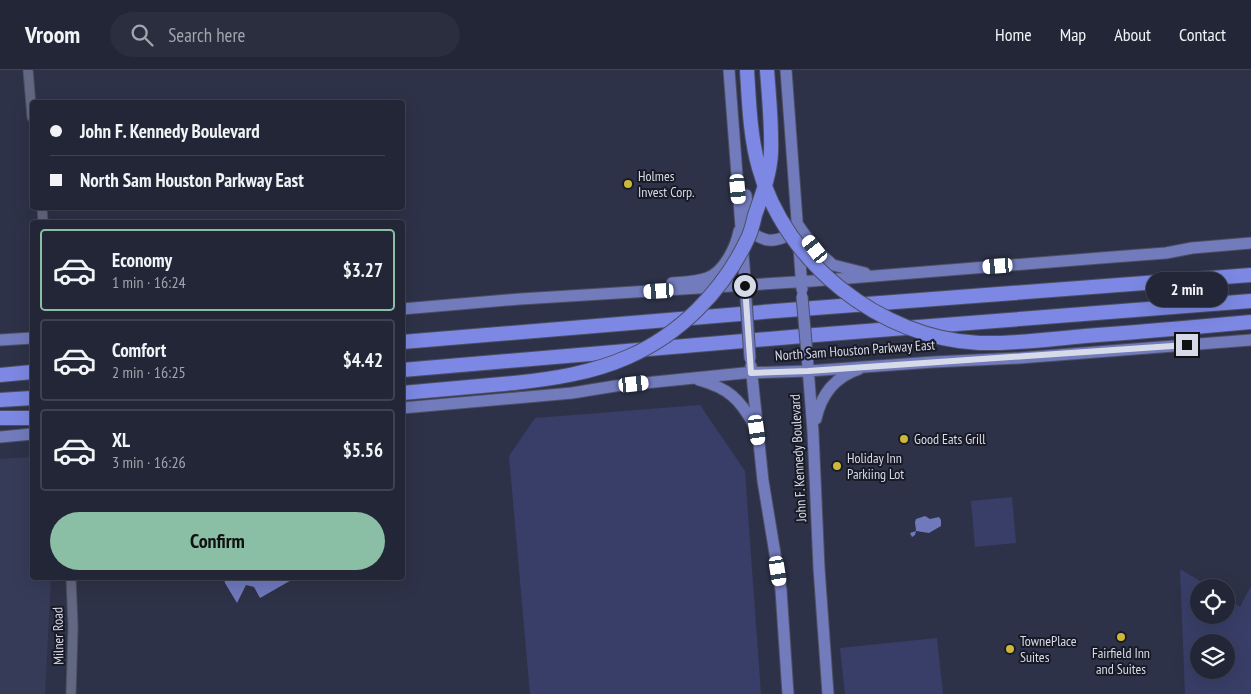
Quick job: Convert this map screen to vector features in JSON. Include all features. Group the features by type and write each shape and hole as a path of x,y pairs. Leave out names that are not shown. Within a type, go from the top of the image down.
{"highway":[{"path":"747,70 750,108 759,168 777,213 817,268 848,294 885,318 925,333 978,343 1022,342 1251,322"},
{"path":"405,393 514,383 578,373 628,357 652,345 681,324 723,282 748,239 769,171 771,154 767,70"},
{"path":"405,342 761,312 1251,275"},
{"name":"North Sam Houston Parkway East","path":"405,370 814,335 1251,301"},
{"path":"0,375 30,372"},
{"path":"0,400 30,398"},
{"path":"0,418 30,418"}],"main road":[{"path":"729,70 751,373 757,430 781,590 788,694"},
{"name":"John F. Kennedy Boulevard","path":"786,70 813,432 819,568 828,694"},
{"path":"734,137 742,165 750,231 760,239 783,238 789,235 796,221 815,249 833,265 878,276"},
{"path":"598,294 644,286 693,281 709,277 720,269 730,255 738,238 741,224"},
{"path":"405,308 801,282 1113,258 1251,243"},
{"path":"0,340 30,338"},
{"name":"North Sam Houston Parkway East","path":"405,408 572,393 615,386 751,373 1019,358 1251,340"},
{"path":"813,432 819,404 827,392 834,384 852,372 868,366"},
{"path":"690,378 718,385 736,397 745,408 757,430"},
{"path":"0,437 30,434"}],"street":[{"path":"28,70 30,100"},
{"name":"Milner Road","path":"71,580 73,627 71,694"}],"shaded area":[{"path":"700,405 745,471 761,694 530,694 509,456 535,418"},
{"path":"30,457 30,580 51,580 45,694 0,694 0,459"},
{"path":"1012,497 1016,543 975,547 971,501"},
{"path":"925,516 930,519 939,517 941,520 941,526 929,533 916,531 916,519"},
{"path":"916,531 915,535 912,537 910,533"},
{"path":"1180,569 1197,579 1190,579 1190,624 1235,624 1235,604 1240,607 1251,586 1251,694 1185,694"},
{"path":"224,580 292,580 260,598 254,587 246,585 237,603"},
{"path":"937,638 943,694 845,694 840,648"}],"place":[{"name":"Holmes Invest Corp.","path":"628,184"},
{"name":"Good Eats Grill","path":"904,439"},
{"name":"Holiday Inn Parkiing Lot","path":"837,466"},
{"name":"Fairfield Inn and Suites","path":"1121,637"},
{"name":"TownePlace Suites","path":"1010,649"}],"route":[{"path":"745,286 751,373 1019,358 1187,345"}]}
